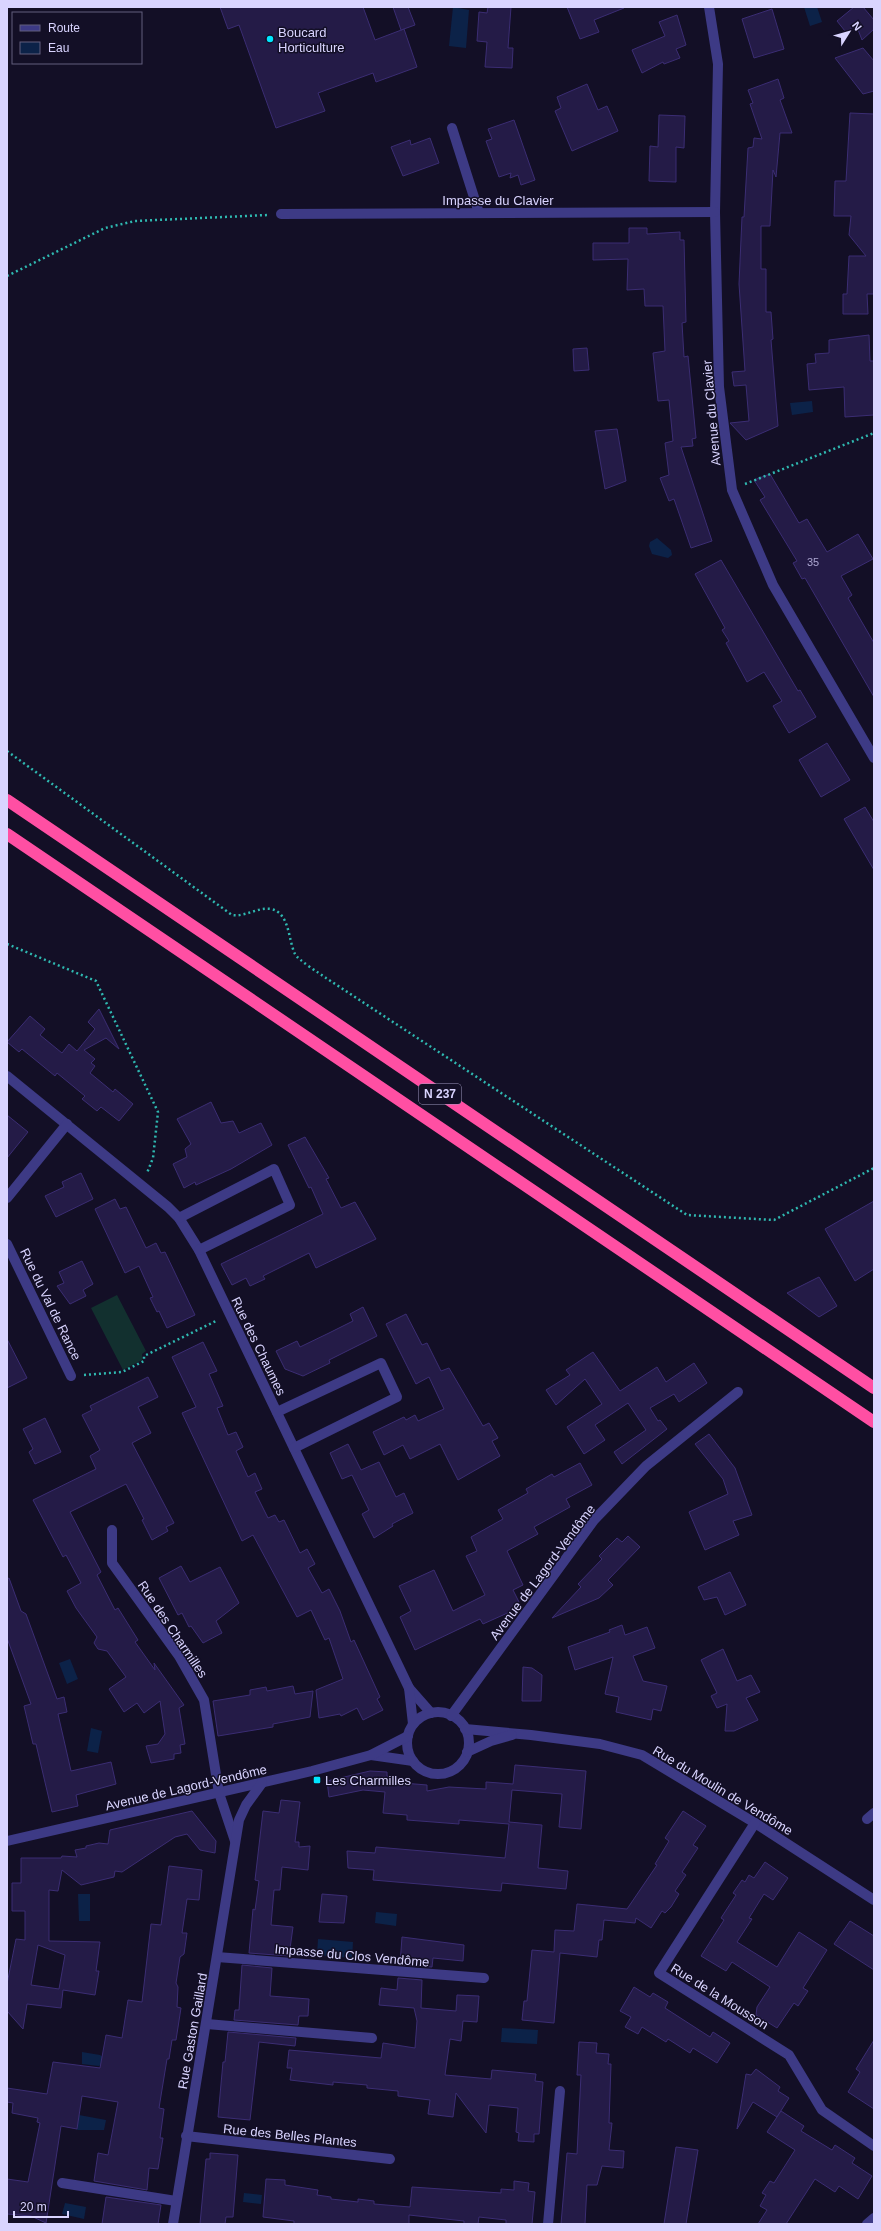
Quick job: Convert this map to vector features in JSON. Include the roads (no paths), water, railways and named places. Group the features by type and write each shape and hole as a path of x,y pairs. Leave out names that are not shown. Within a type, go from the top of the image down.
{"highway":[{"name":"N 237","path":"7,800 874,1388"},
{"name":"N 237","path":"7,834 874,1422"}],"street":[{"name":"Avenue du Clavier","path":"709,7 718,64 715,212 719,387 732,490 773,585 874,758"},
{"path":"452,128 479,213"},
{"name":"Impasse du Clavier","path":"281,214 715,212"},
{"name":"Rue des Chaumes","path":"7,1076 143,1185 179,1218 199,1250 409,1688 431,1713"},
{"path":"7,1198 67,1124"},
{"path":"179,1218 274,1169 290,1205 199,1250"},
{"name":"Rue du Val de Rance","path":"7,1244 71,1376"},
{"path":"277,1412 381,1363 397,1397 294,1448"},
{"name":"Avenue de Lagord-Vendôme","path":"451,1716 594,1520 646,1466 738,1392"},
{"name":"Rue des Charmilles","path":"112,1530 112,1563 179,1656 204,1700 218,1793"},
{"name":"Rue des Chaumes","path":"409,1688 413,1724"},
{"path":"431,1713 451,1716 461,1723 465,1729 468,1738 467,1752 460,1765 443,1774 425,1772 413,1761 407,1740 413,1724 420,1718 431,1713"},
{"name":"Rue du Moulin de Vendôme","path":"465,1729 520,1733 600,1744 642,1755 755,1823 874,1900"},
{"name":"Rue du Moulin de Vendôme","path":"467,1752 491,1741 520,1733"},
{"name":"Avenue de Lagord-Vendôme","path":"7,1841 262,1783 371,1755 408,1736"},
{"name":"Avenue de Lagord-Vendôme","path":"371,1755 413,1761"},
{"name":"Rue Gaston Gaillard","path":"173,2224 186,2136 207,2024 239,1820 246,1804 262,1783"},
{"name":"Rue Gaston Gaillard","path":"218,1793 236,1843"},
{"name":"Rue de la Mousson","path":"755,1823 659,1973 789,2055 822,2110 874,2146"},
{"name":"Impasse du Clos Vendôme","path":"217,1957 484,1978"},
{"path":"207,2024 372,2038"},
{"path":"548,2224 560,2091"},
{"name":"Rue des Belles Plantes","path":"186,2136 390,2159"},
{"path":"62,2183 176,2201"},
{"path":"867,2224 874,2218"}],"water":[{"path":"453,7 469,10 466,48 449,46"},
{"path":"804,7 817,7 822,22 810,26"},
{"path":"812,401 813,412 792,415 790,403"},
{"path":"657,538 671,550 672,555 668,558 652,554 649,546 650,542"},
{"path":"70,1659 78,1679 67,1684 59,1663"},
{"path":"91,1728 102,1731 98,1753 87,1751"},
{"path":"78,1894 90,1894 90,1921 79,1921"},
{"path":"376,1912 397,1914 396,1926 375,1923"},
{"path":"318,1939 353,1942 352,1958 317,1955"},
{"path":"502,2028 538,2030 537,2044 501,2042"},
{"path":"82,2052 100,2055 103,2057 102,2064 99,2066 82,2064"},
{"path":"79,2115 106,2120 104,2130 77,2130"},
{"path":"244,2193 262,2195 261,2204 243,2202"},
{"path":"65,2203 86,2207 84,2219 62,2214"}],"place":[{"name":"Boucard Horticulture","path":"270,39"},
{"name":"Les Charmilles","path":"317,1780"}]}
